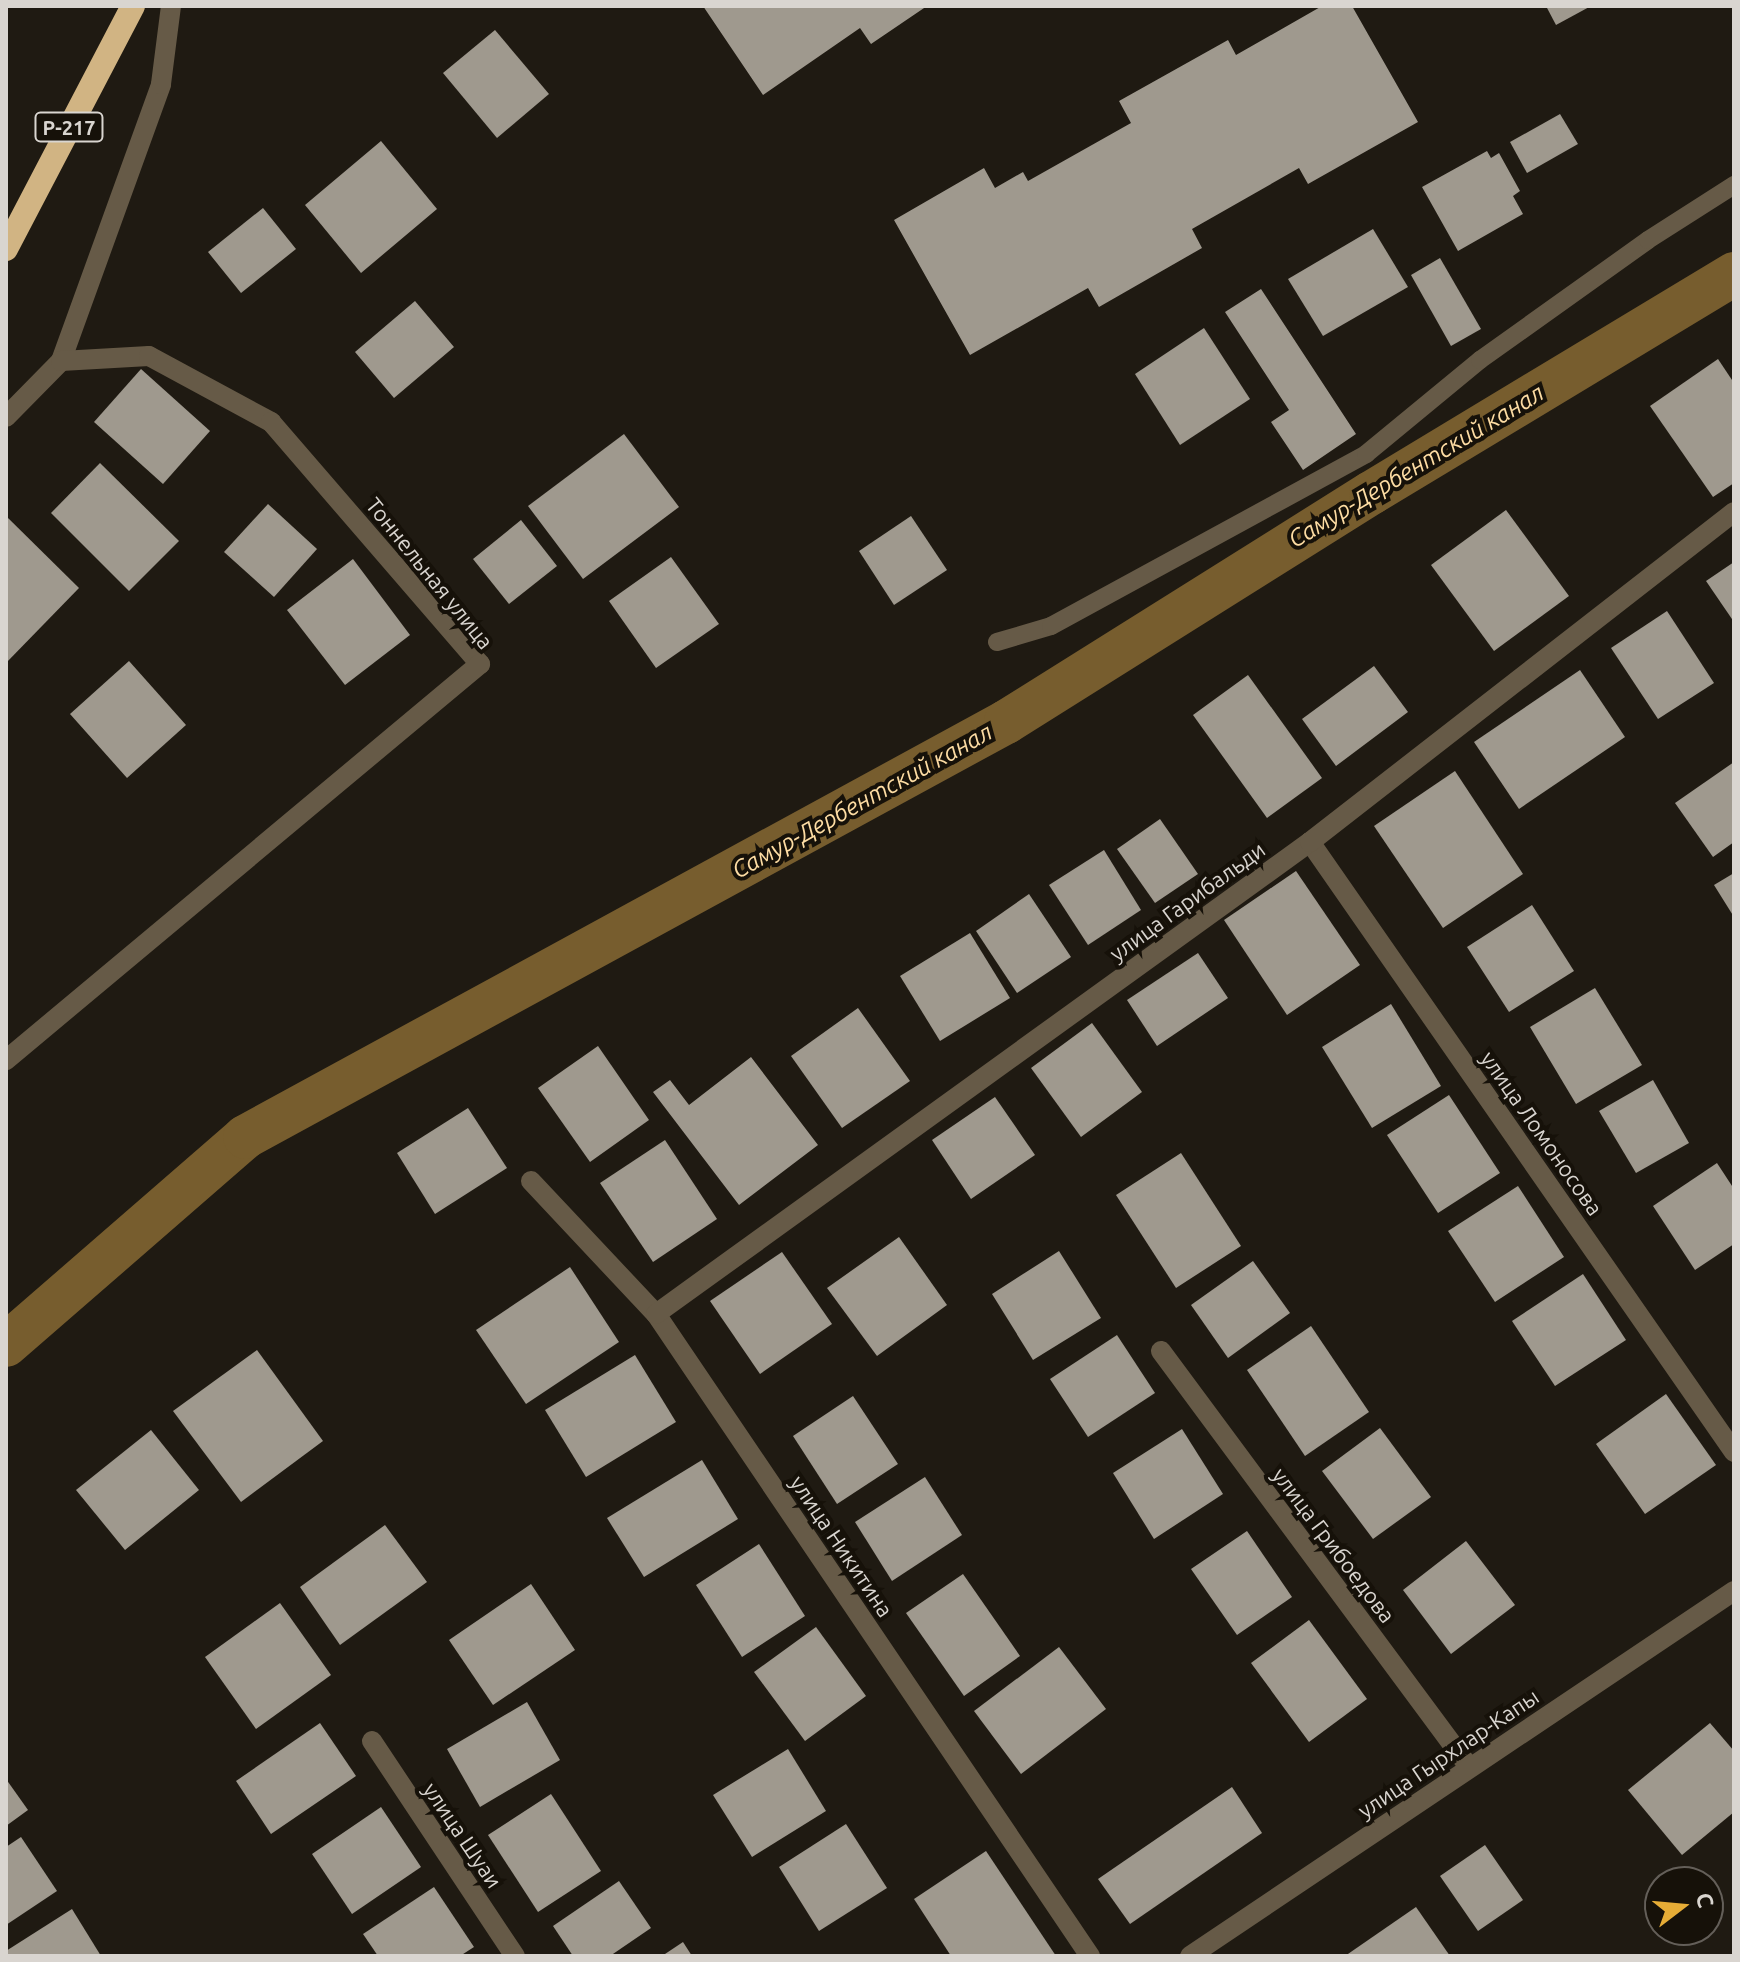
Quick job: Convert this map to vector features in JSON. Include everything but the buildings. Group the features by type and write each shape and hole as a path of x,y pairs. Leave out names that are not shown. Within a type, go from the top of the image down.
{"highway":[{"name":"Р-217","path":"6,249 133,6"}],"street":[{"path":"6,417 61,361 161,84 171,6"},
{"name":"Тоннельная улица","path":"6,1060 480,664 271,422 149,356 61,361"},
{"name":"улица Гарибальди","path":"656,1314 1310,842 1734,512"},
{"name":"улица Ломоносова","path":"1310,842 1734,1452"},
{"name":"улица Никитина","path":"531,1181 656,1314 1090,1956"},
{"name":"улица Грибоедова","path":"1161,1351 1469,1767"},
{"name":"улица Гырхлар-Капы","path":"1190,1956 1734,1591"},
{"name":"улица Шуаи","path":"372,1741 515,1956"}],"lane":[{"path":"997,642 1051,626 1366,454 1480,360 1648,240 1734,185"}],"waterway":[{"name":"Самур-Дербентский канал","path":"6,1345 245,1137 1006,722 1371,493 1734,274"}]}
